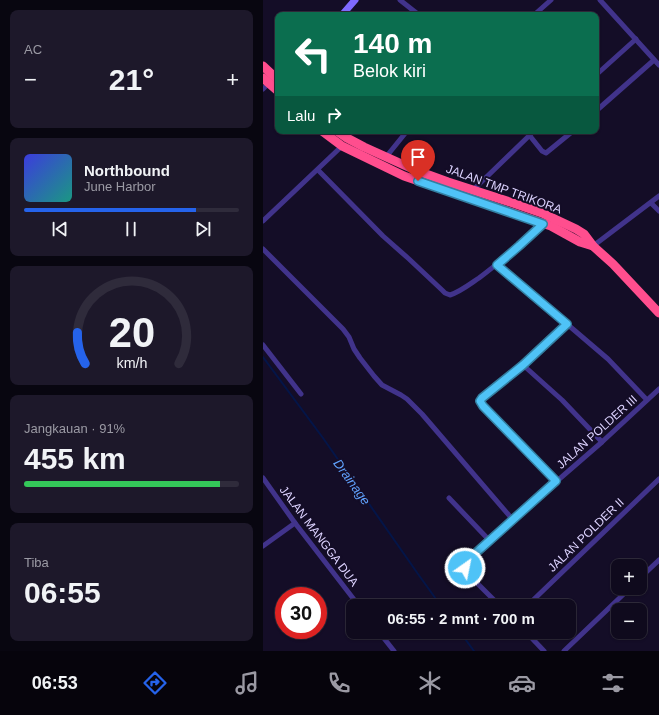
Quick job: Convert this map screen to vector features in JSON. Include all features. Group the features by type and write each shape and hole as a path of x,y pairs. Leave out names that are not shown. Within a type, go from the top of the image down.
{"highway":[{"path":"263,66 275,77"},
{"path":"265,83 275,89"},
{"name":"JALAN TMP TRIKORA","path":"326,134 342,146 404,176 551,226 580,242 593,246"},
{"name":"JALAN TMP TRIKORA","path":"341,134 364,147 415,170 542,213 584,234 593,246 613,264 659,313"}],"street":[{"path":"345,12 355,0"},
{"path":"400,0 415,12"},
{"path":"537,12 551,0"},
{"path":"600,0 659,65"},
{"path":"599,72 636,39"},
{"path":"599,108 654,60"},
{"path":"386,157 405,134"},
{"path":"465,197 530,136 542,151 546,153 569,134"},
{"path":"263,221 342,146"},
{"path":"318,170 383,236 445,293 450,295 473,282 497,265 543,224"},
{"path":"593,246 659,196"},
{"path":"651,203 659,211"},
{"path":"263,249 343,329 360,358 382,385 407,399 422,414 513,520"},
{"path":"497,265 608,359 647,400"},
{"path":"556,481 483,406 480,401 523,365 567,324"},
{"path":"263,345 301,394"},
{"path":"523,365 562,400 602,442"},
{"name":"JALAN POLDER III","path":"494,599 468,574 465,568 465,563 489,540 602,442 659,389"},
{"name":"JALAN MANGGA DUA","path":"263,478 295,523 354,599"},
{"name":"JALAN POLDER II","path":"534,599 659,479"},
{"path":"449,498 489,540"},
{"path":"263,546 295,523"},
{"path":"647,571 659,560"},
{"path":"564,651 623,595"},
{"path":"384,639 393,651"},
{"path":"533,639 544,651"}],"waterway":[{"name":"Drainage","path":"263,357 323,438 436,599"},
{"name":"Drainage","path":"465,639 474,651"}],"route":[{"path":"418,181 543,224 497,265 567,324 523,365 480,401 483,406 556,481 469,559 465,563 465,568"}]}
